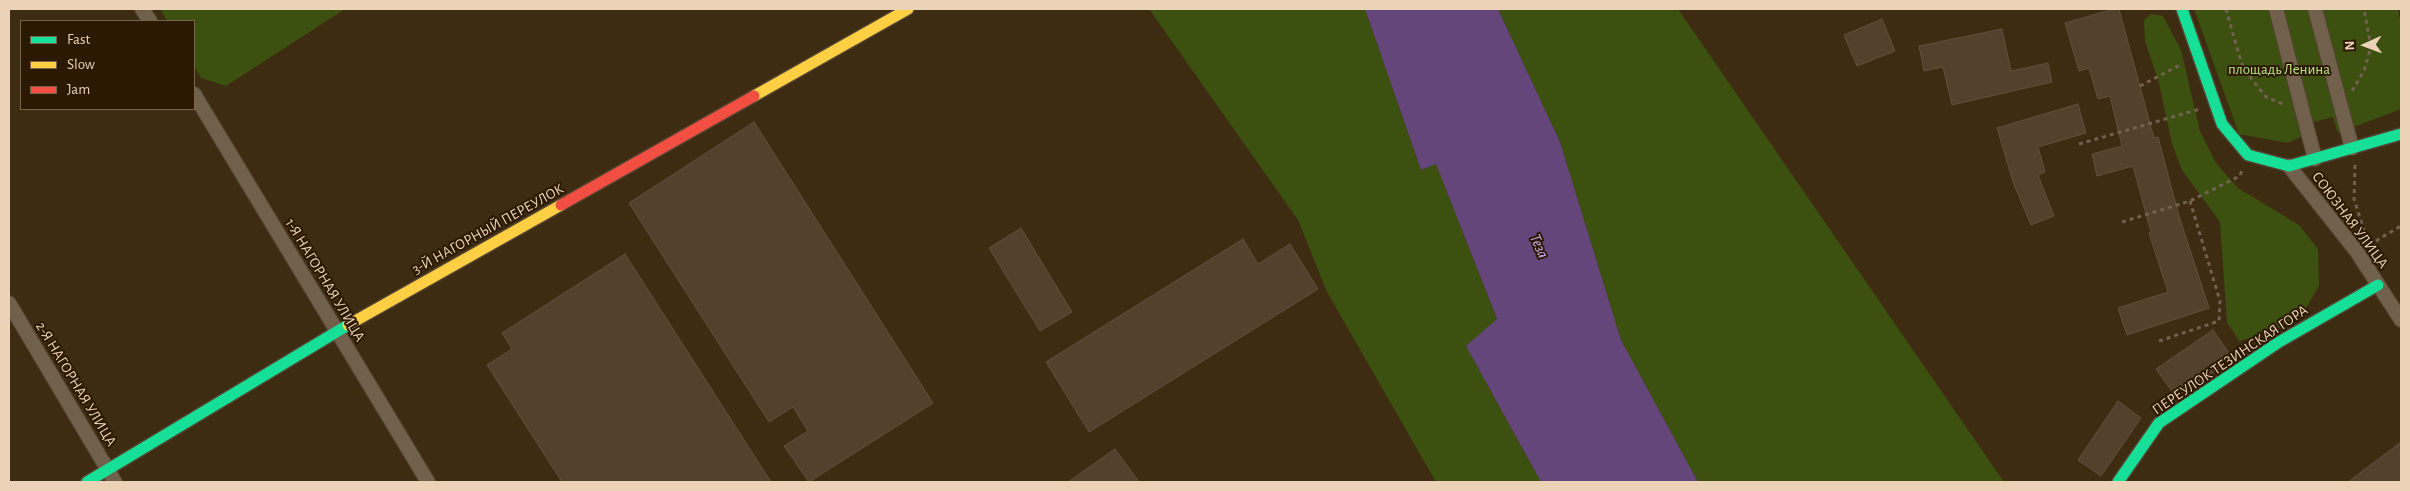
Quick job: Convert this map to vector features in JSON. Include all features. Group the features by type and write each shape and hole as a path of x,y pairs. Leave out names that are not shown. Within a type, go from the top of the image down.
{"street":[{"path":"142,9 149,20"},
{"name":"3-Й НАГОРНЫЙ ПЕРЕУЛОК","path":"87,482 337,332 908,9"},
{"path":"2182,9 2222,124 2248,155 2289,166 2401,134"},
{"path":"2276,9 2300,105 2316,159"},
{"path":"2315,9 2352,148"},
{"name":"1-Я НАГОРНАЯ УЛИЦА","path":"195,96 428,482"},
{"name":"СОЮЗНАЯ УЛИЦА","path":"2289,166 2363,248 2378,285 2401,320"},
{"name":"ПЕРЕУЛОК ТЕЗИНСКАЯ ГОРА","path":"2118,482 2159,423 2278,342 2378,285"},
{"name":"2-Я НАГОРНАЯ УЛИЦА","path":"9,303 115,482"}],"path":[{"path":"2226,9 2243,68 2253,83 2266,97 2282,104 2300,105"},
{"path":"2338,96 2352,91 2364,72 2371,47 2364,9"},
{"path":"2140,86 2198,56"},
{"path":"2079,144 2215,105"},
{"path":"2122,222 2190,201 2240,176 2248,155"},
{"path":"2355,165 2354,199 2363,248 2401,226"},
{"path":"2159,341 2219,321 2220,301 2190,201"}],"green space":[{"path":"160,9 345,9 226,86 201,78 195,68 195,20 166,20"},
{"path":"1149,9 1365,9 1421,170 1436,163 1497,320 1466,346 1541,482 1436,482 1327,292 1298,220"},
{"path":"1498,9 1678,9 2004,482 1698,482 1621,340 1560,142"},
{"name":"площадь Ленина","path":"2194,9 2398,9 2401,24 2401,109 2338,133 2333,117 2300,126 2302,136 2288,143 2239,134"},
{"path":"2151,14 2163,16 2181,50 2200,131 2216,163 2238,188 2299,225 2318,249 2319,286 2306,308 2275,331 2239,341 2227,322 2220,222 2182,170 2172,144 2159,83 2145,41 2144,20"}],"water":[{"name":"Теза","path":"1365,9 1498,9 1560,142 1621,340 1698,482 1541,482 1466,346 1497,319 1436,164 1421,170"}],"building":[{"path":"2119,9 2154,138 2158,137 2179,216 2209,308 2127,335 2118,308 2168,292 2149,233 2151,232 2133,166 2097,176 2092,154 2122,146 2110,96 2098,99 2089,68 2079,71 2065,23"},
{"path":"1882,19 1895,51 1857,66 1844,35"},
{"path":"2002,29 2011,71 2048,63 2052,82 1952,105 1943,67 1924,71 1919,46"},
{"path":"2078,104 2086,133 2038,147 2045,172 2038,175 2054,216 2031,225 2013,182 1997,128"},
{"path":"754,122 933,403 809,482 784,446 808,431 793,407 769,422 629,203"},
{"path":"1021,228 1072,312 1040,331 989,248"},
{"path":"1243,239 1258,264 1290,244 1318,289 1089,432 1046,362"},
{"path":"625,254 771,482 562,482 487,365 512,349 502,333"},
{"path":"2213,330 2233,359 2176,397 2156,369"},
{"path":"2118,401 2141,418 2101,476 2078,460"},
{"path":"2401,442 2401,482 2348,482"},
{"path":"1115,449 1139,482 1068,482"}],"traffic: fast":[{"path":"2182,9 2222,124 2248,155 2289,166 2401,134"},
{"path":"2118,482 2159,423 2279,342 2378,285"},
{"path":"87,482 348,325"}],"traffic: slow":[{"path":"754,96 908,9"},
{"path":"348,325 561,205"}],"traffic: jam":[{"path":"561,205 754,96"}]}
